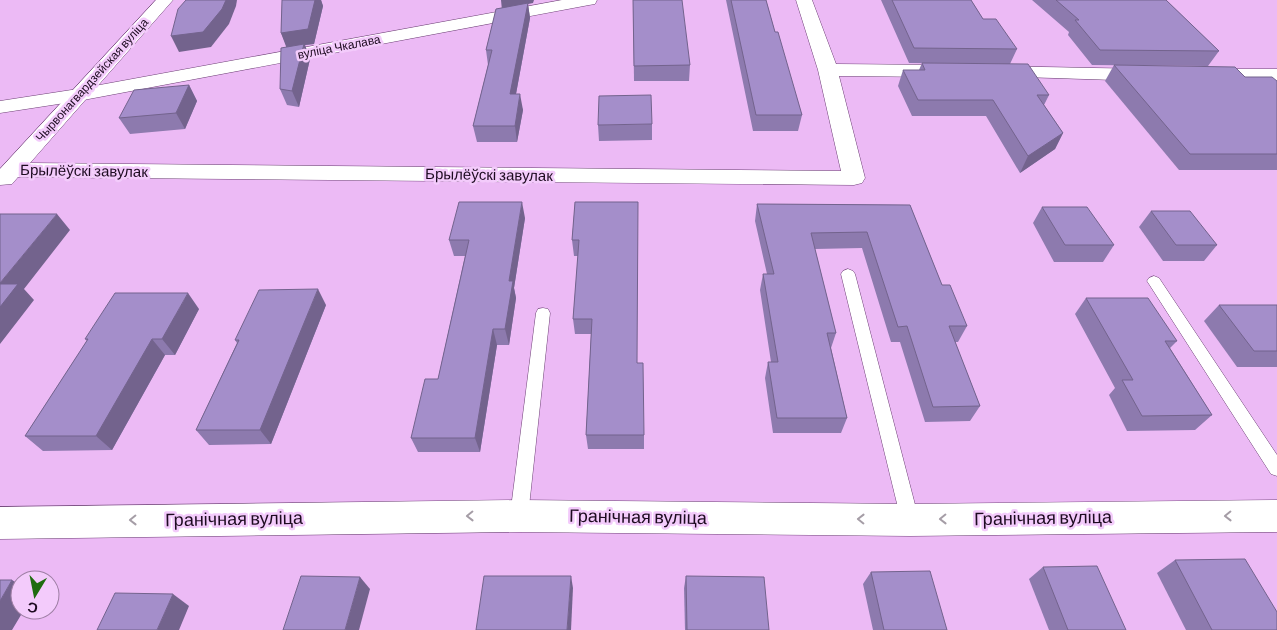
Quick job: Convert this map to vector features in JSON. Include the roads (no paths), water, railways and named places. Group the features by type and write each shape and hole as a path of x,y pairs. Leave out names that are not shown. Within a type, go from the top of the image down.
{"street":[{"name":"Чырвонагвардзейская вуліца","path":"6,177 165,0"},
{"name":"вуліца Чкалава","path":"0,107 78,95 589,0"},
{"name":"Брылёўскі завулак","path":"6,177 854,178 828,70 804,0"},
{"path":"828,70 1277,75"},
{"name":"Гранічная вуліца","path":"0,523 519,516 910,520 1277,516"}],"lane":[{"path":"848,274 910,520"},
{"path":"1154,281 1277,469"},
{"path":"519,516 543,313"}]}
